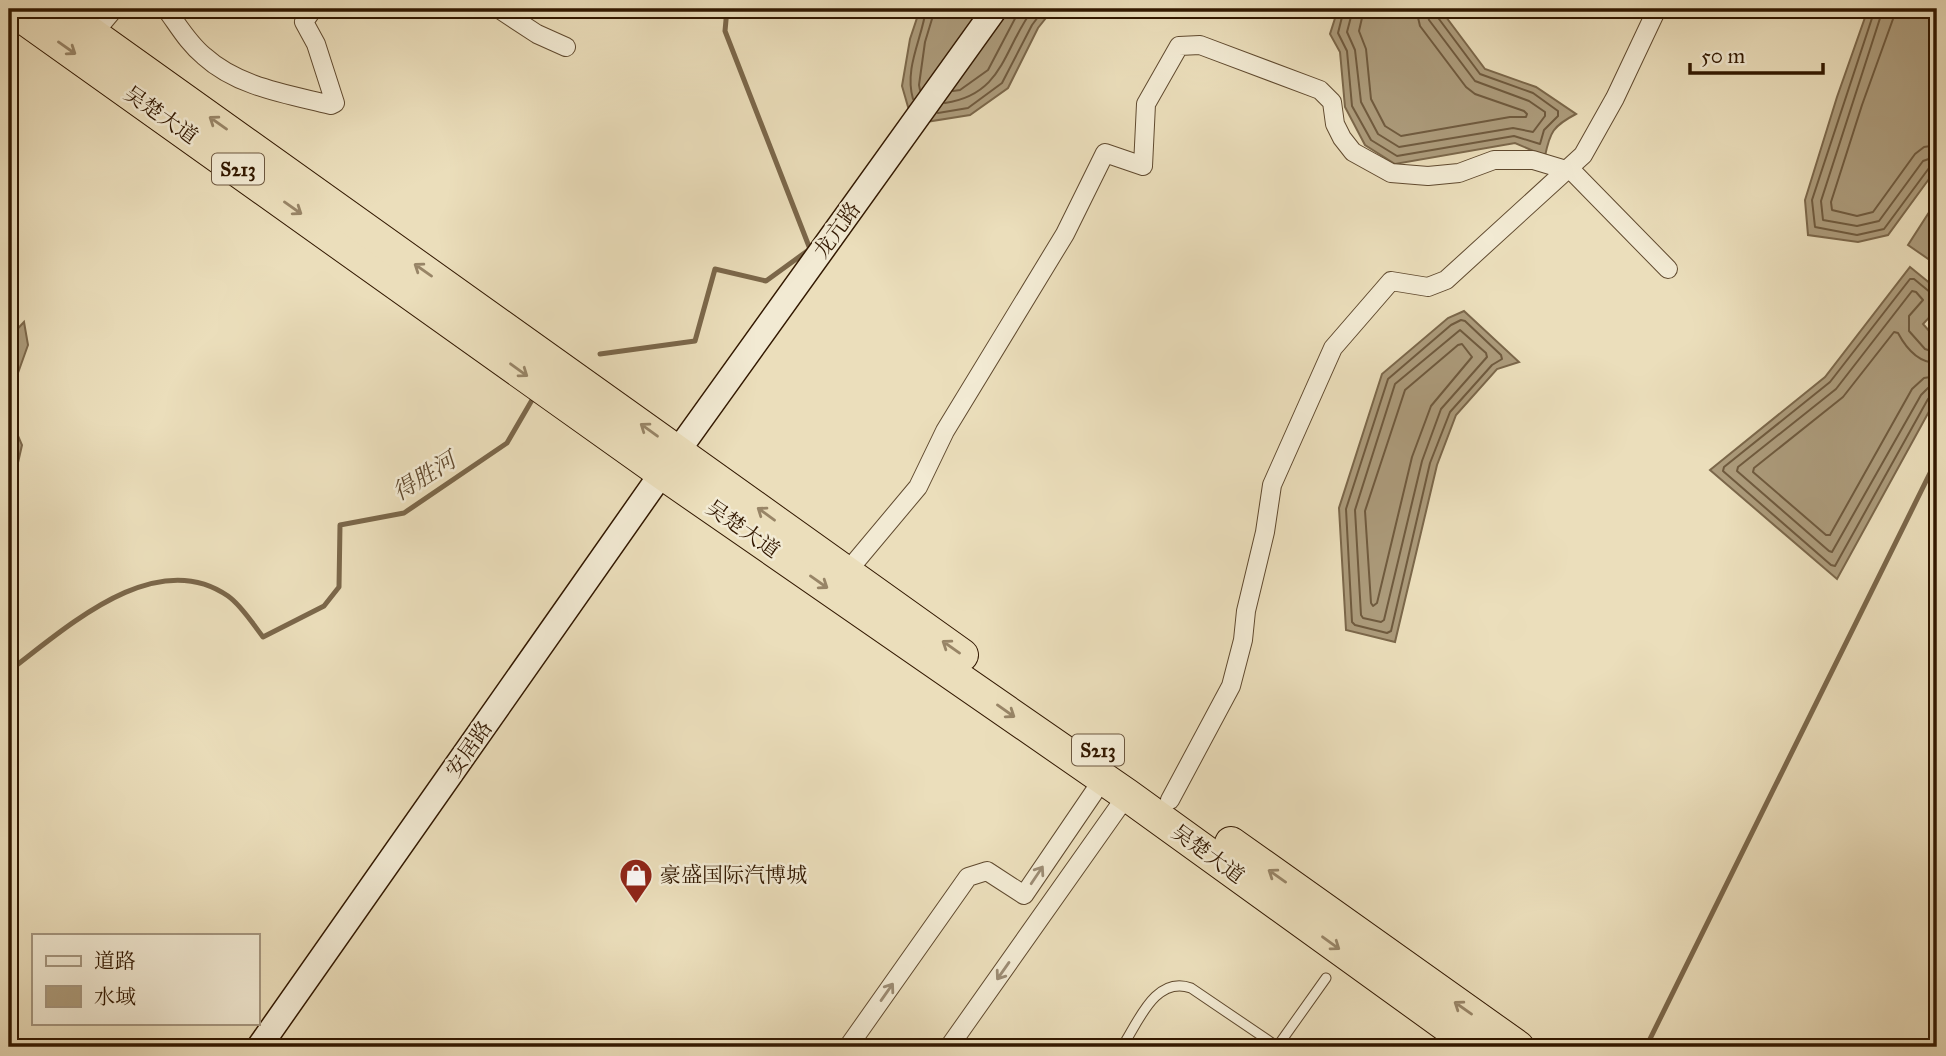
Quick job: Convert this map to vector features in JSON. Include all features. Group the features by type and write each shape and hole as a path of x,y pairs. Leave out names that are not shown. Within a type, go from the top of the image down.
{"highway":[{"name":"吴楚大道","path":"11,9 471,320 612,419 1476,1047"},
{"name":"吴楚大道","path":"57,9 471,320"},
{"name":"吴楚大道","path":"670,462 846,573 1518,1047"}],"street":[{"path":"93,34 114,9"},
{"path":"166,9 179,29 204,57 236,78 331,105 335,103 317,44 304,22 313,9"},
{"path":"499,9 537,34 566,47"},
{"name":"龙亢路","path":"670,462 995,9"},
{"path":"1170,800 1231,686 1265,533 1272,485 1333,348 1391,281 1428,287 1446,280 1583,155 1615,98 1657,9"},
{"path":"846,573 918,486 945,431 1065,233 1105,153 1143,166 1146,104 1178,46 1200,45 1320,90 1332,102 1335,124 1353,152 1391,173 1428,176 1459,173 1494,160 1533,160 1573,172 1668,269"},
{"name":"安居路","path":"259,1047 670,462"},
{"path":"848,1047 968,877 987,871 1024,895 1115,787"},
{"path":"949,1047 1115,787"}],"lane":[{"path":"1122,1047 1156,995 1169,986 1181,984 1191,988 1277,1047 1326,978"}],"water":[{"path":"920,9 1053,9 1038,28 1008,88 970,115 913,124 902,86 910,39"},
{"path":"1338,9 1440,9 1485,69 1536,87 1576,114 1554,130 1545,156 1515,143 1395,164 1365,145 1345,107 1340,52 1330,34"},
{"path":"1868,9 1937,11 1937,168 1888,235 1858,242 1808,235 1805,200"},
{"path":"1937,200 1937,265 1908,245"},
{"path":"1910,267 1937,289 1937,309 1923,324 1937,340 1937,397 1837,579 1710,470 1825,377"},
{"path":"1464,311 1519,362 1497,369 1456,415 1437,465 1395,642 1346,630 1339,508 1382,374 1448,318"},
{"path":"24,322 28,345 9,398 9,338"},
{"path":"9,415 22,445 9,502"}],"waterway":[{"name":"得胜河","path":"600,354 695,341 715,269 766,281 810,249 725,31 727,9"},
{"name":"得胜河","path":"9,671 84,615 141,586 171,580 200,583 233,600 263,637 324,606 339,587 340,525 404,513 507,443 532,400"},
{"path":"1646,1047 1937,459"}],"place":[{"name":"豪盛国际汽博城","path":"636,905"}]}
